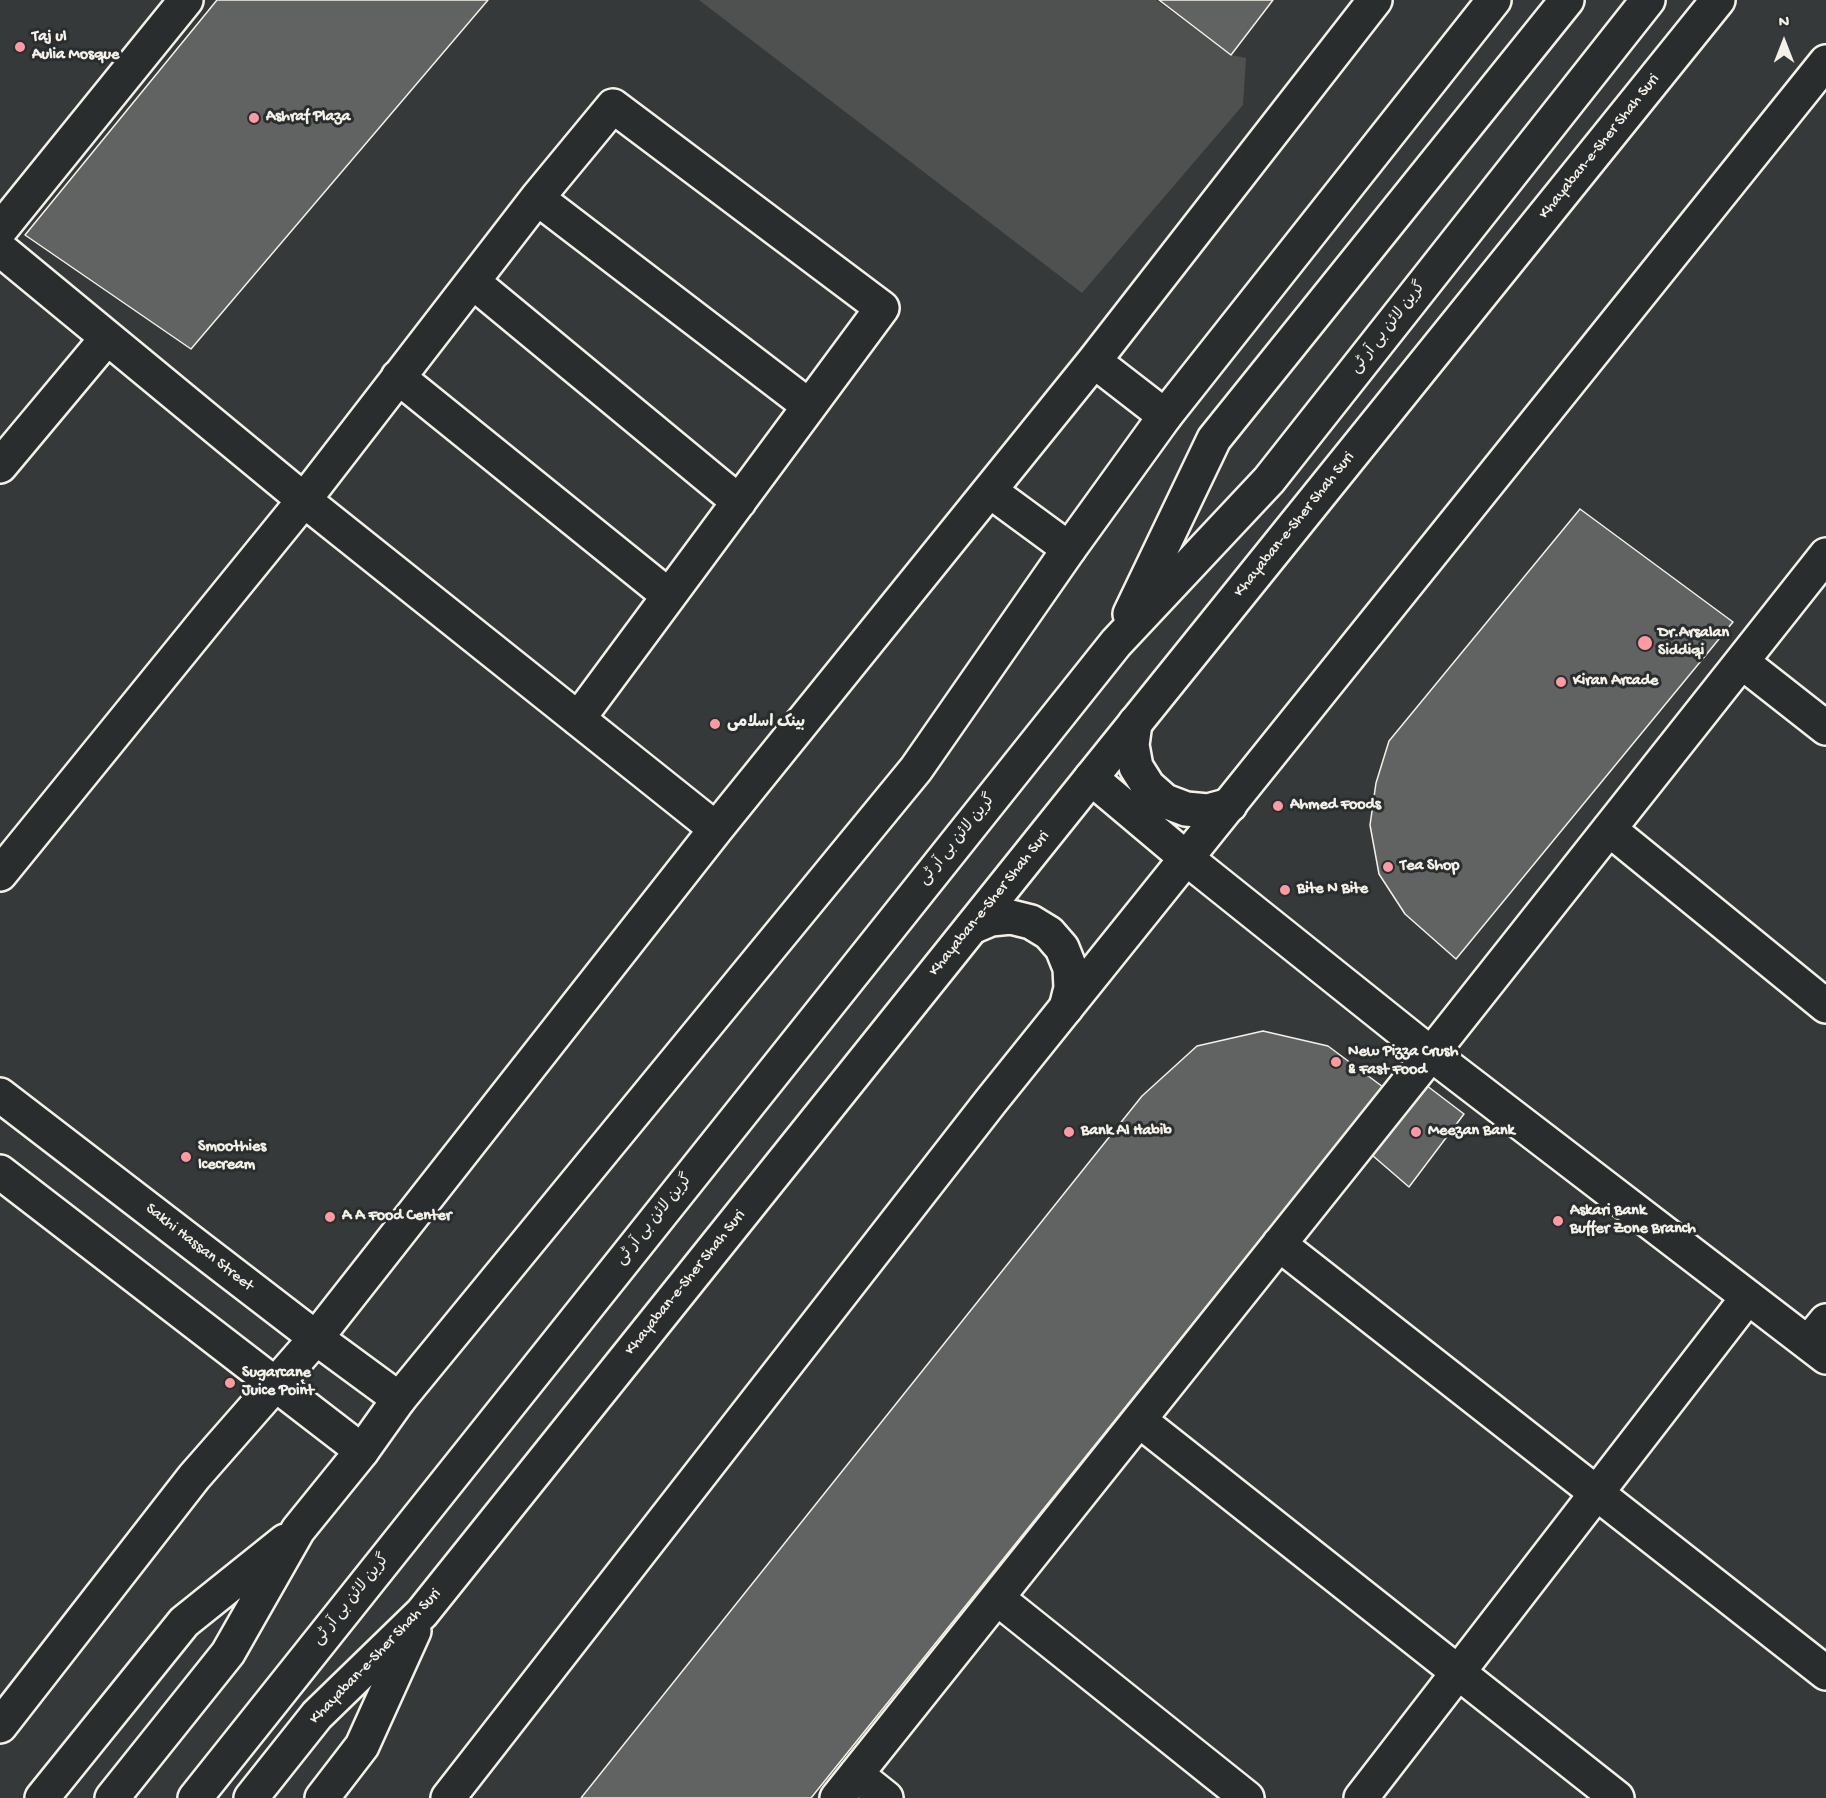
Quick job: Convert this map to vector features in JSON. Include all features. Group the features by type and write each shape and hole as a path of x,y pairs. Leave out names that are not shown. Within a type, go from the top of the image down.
{"street":[{"path":"0,230 186,0"},
{"path":"0,1726 194,1477 316,1338 716,829 1094,361 1375,0"},
{"path":"112,1798 228,1653 298,1530 363,1451 399,1400 916,769 1165,416 1494,0"},
{"name":"گرین لائن بی آر ٹی","path":"1116,643 1214,439 1568,0"},
{"name":"گرین لائن بی آر ٹی","path":"195,1798 1116,643 1269,480 1648,0"},
{"name":"Khayaban-e-Sher Shah Suri","path":"251,1798 317,1715 422,1613 1718,0"},
{"path":"448,1798 969,1129 1826,62"},
{"path":"0,874 304,500 537,198 613,106 882,308 578,719"},
{"path":"537,198 809,406"},
{"path":"0,249 304,500 716,829"},
{"path":"473,282 739,502"},
{"path":"0,466 107,338"},
{"path":"1094,361 1165,416"},
{"path":"398,377 669,596"},
{"path":"990,491 1070,549"},
{"path":"886,1798 846,1786 1826,555"},
{"path":"1742,662 1826,728"},
{"path":"1135,723 1132,745 1136,767 1148,786 1165,801 1186,809 1208,811 1230,805"},
{"path":"1091,778 1186,858 1431,1054 1748,1297 1820,1340"},
{"path":"1609,829 1826,1006"},
{"path":"972,927 991,919 1011,917 1031,922 1049,933 1062,948 1070,968 1071,988 1066,1008"},
{"name":"Sakhi Hassan Street","path":"0,1095 399,1400"},
{"path":"0,1172 363,1451"},
{"path":"1279,1244 1826,1673"},
{"path":"1361,1798 1748,1297"},
{"path":"1139,1420 1457,1674 1617,1798"},
{"path":"42,1798 184,1622 298,1530"},
{"path":"997,1598 1247,1798"},
{"path":"322,1798 362,1746 422,1613"}],"shaded area":[{"path":"699,0 1156,0 1231,55 1246,58 1243,105 1082,293"}],"building":[{"name":"Ashraf Plaza","path":"217,0 488,0 191,349 25,235"},
{"path":"1159,0 1273,0 1231,55"},
{"name":"Kiran Arcade","path":"1580,509 1733,622 1456,959 1405,914 1379,874 1370,825 1376,783 1389,741"},
{"path":"1263,1031 1328,1046 1383,1087 811,1798 581,1798 1142,1096 1197,1046"},
{"name":"Meezan Bank","path":"1422,1082 1464,1114 1409,1187 1365,1149"}],"place":[{"name":"Taj ul Aulia Mosque","path":"20,47"},
{"name":"Ashraf Plaza","path":"254,118"},
{"name":"Dr.Arsalan Siddiqi","path":"1645,643"},
{"name":"Kiran Arcade","path":"1561,682"},
{"name":"بینک اسلامی","path":"715,724"},
{"name":"Ahmed Foods","path":"1278,806"},
{"name":"Tea Shop","path":"1388,867"},
{"name":"Bite N Bite","path":"1285,890"},
{"name":"New Pizza Crush & Fast Food","path":"1336,1062"},
{"name":"Bank Al Habib","path":"1069,1132"},
{"name":"Meezan Bank","path":"1416,1132"},
{"name":"Smoothies Icecream","path":"186,1157"},
{"name":"A A Food Center","path":"330,1217"},
{"name":"Askari Bank Buffer Zone Branch","path":"1558,1221"},
{"name":"Sugarcane Juice Point","path":"230,1383"}]}
